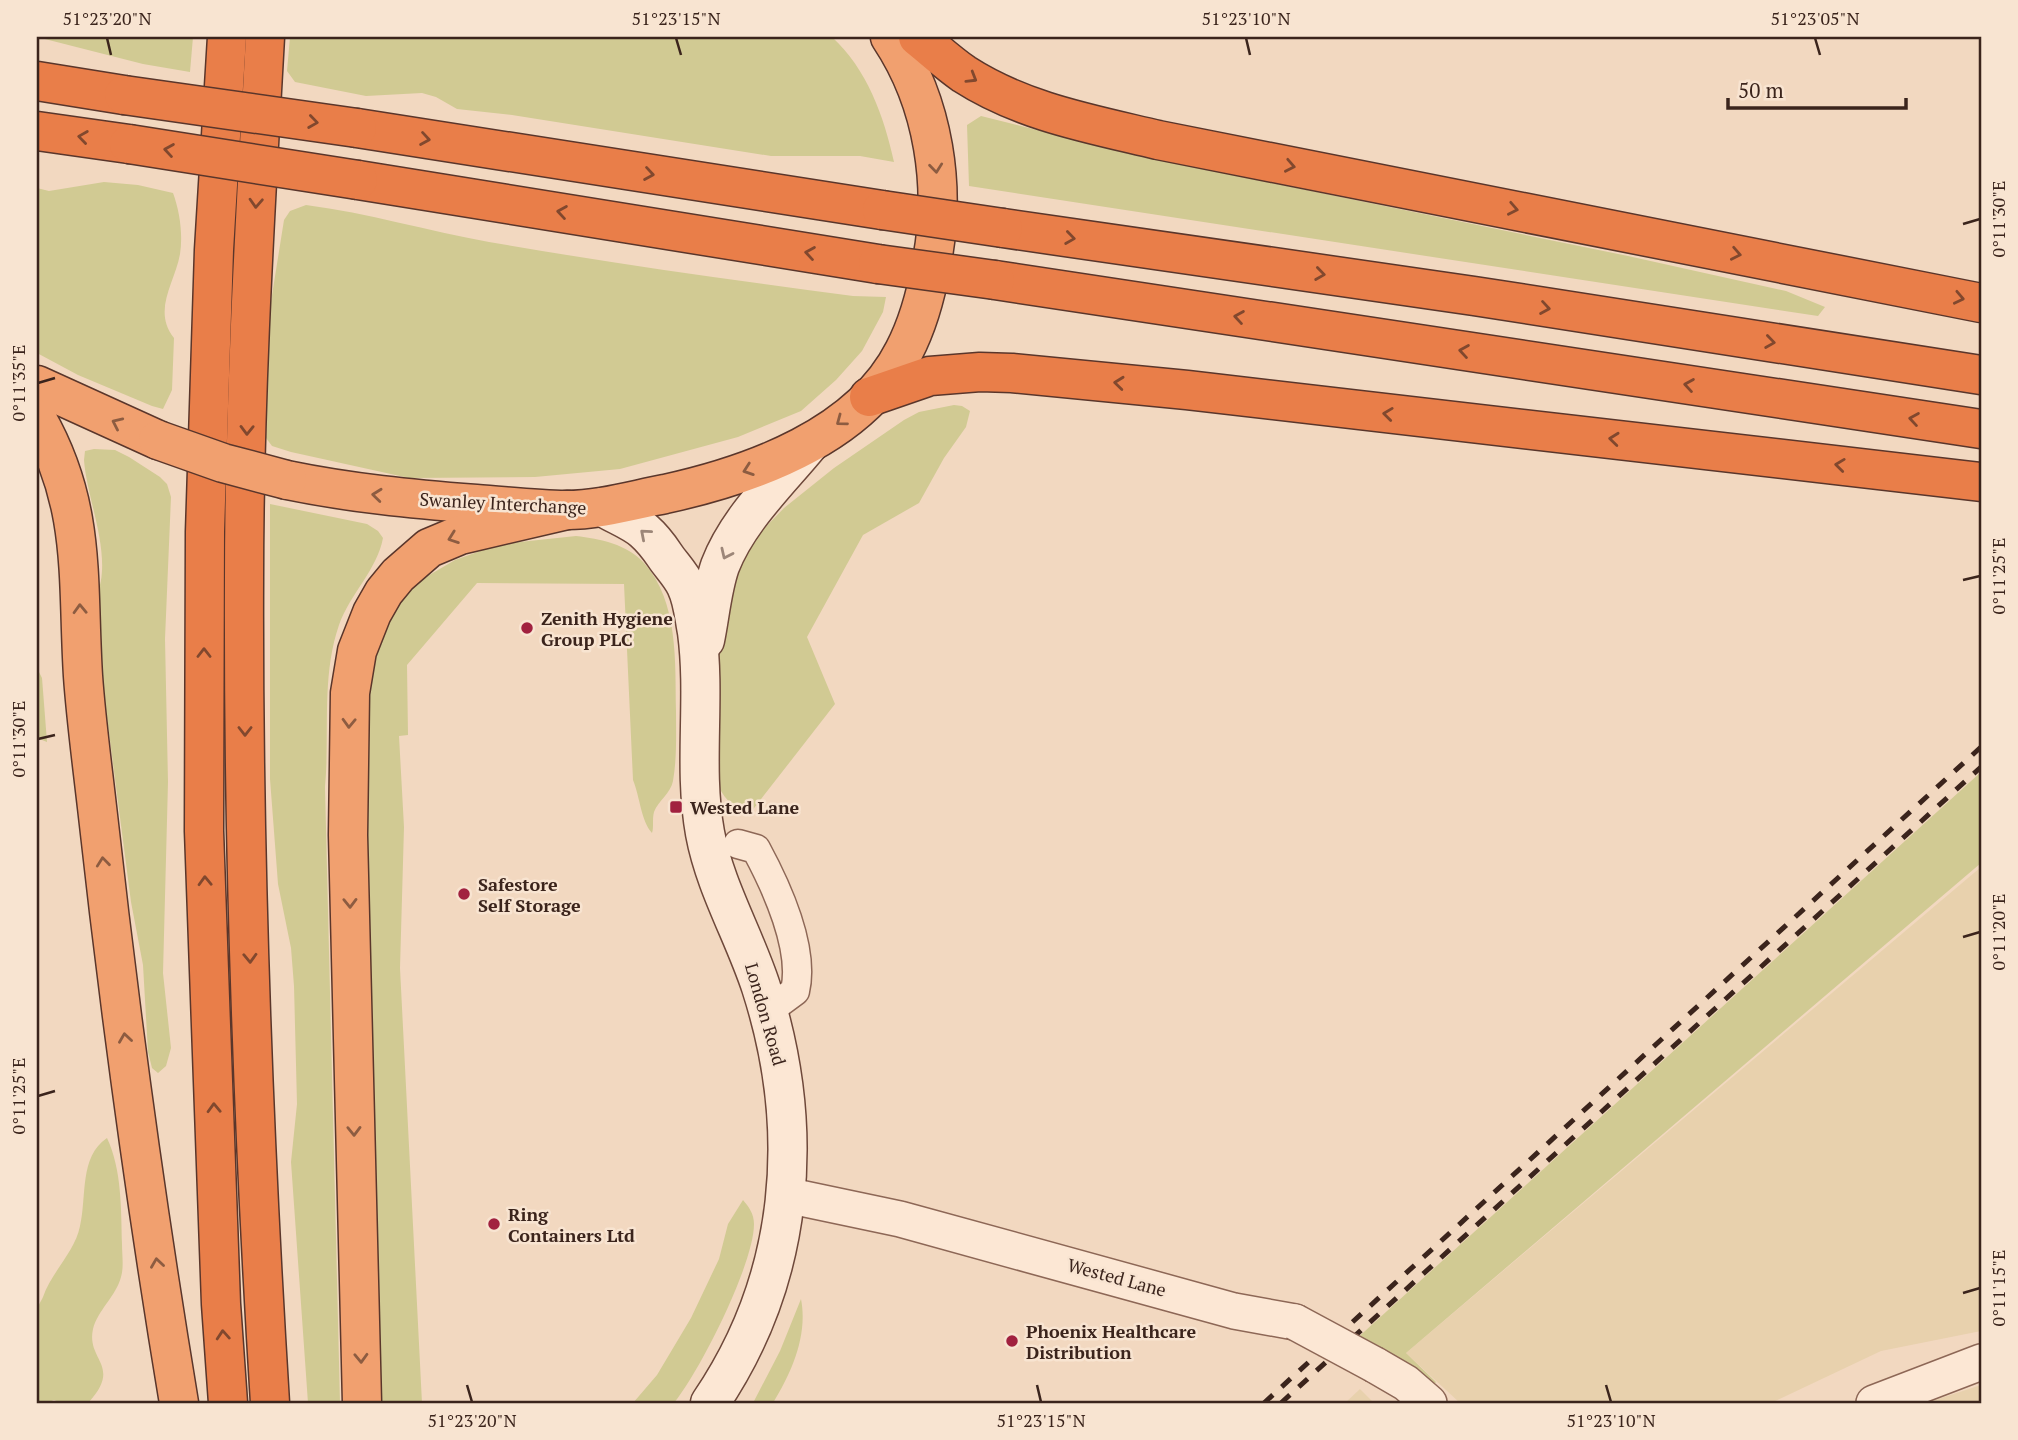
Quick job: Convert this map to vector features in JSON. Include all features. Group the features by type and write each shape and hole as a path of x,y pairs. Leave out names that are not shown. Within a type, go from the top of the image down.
{"highway":[{"path":"227,37 214,250 205,532 204,831 221,1304 228,1403"},
{"path":"265,37 250,305 244,576 246,837 262,1283 270,1403"},
{"name":"Swanley Interchange","path":"37,385 158,440 223,463 287,480 400,498 585,509 703,485 754,468 810,443 869,397 890,374 904,352 911,334 929,276 934,249 938,210 937,175 932,140 922,102 890,37"},
{"path":"918,37 963,73 1020,103 1048,114 1158,140 1981,303"},
{"path":"37,81 1981,374"},
{"path":"37,131 878,264 995,279 1981,429"},
{"path":"869,397 930,376 980,372 1012,373 1187,390 1981,482"},
{"path":"37,419 54,452 64,480 78,543 83,677 110,930 179,1403"},
{"path":"362,1403 348,822 350,693 357,651 372,613 384,592 398,575 429,548 460,535 585,509"}],"main road":[{"name":"London Road","path":"710,1403 738,1357 764,1297 774,1265 786,1195 785,1092 779,1051 768,1010 717,878 705,835 699,756 701,659 720,568 729,547 741,528 810,443"},
{"name":"London Road","path":"585,509 644,531 686,585 701,659"}],"street":[{"path":"738,844 756,849 775,885 792,934 797,975 795,991 768,1010"},
{"name":"Wested Lane","path":"786,1195 900,1219 1163,1289 1234,1311 1295,1322 1406,1383 1429,1403"},
{"path":"1874,1403 1981,1362"}],"shaded area":[{"path":"37,37 193,37 190,72 143,64"},
{"path":"290,37 832,37 855,64 872,94 894,162 860,156 771,156 512,115 457,109 436,97 422,93 366,96 295,82 287,71"},
{"path":"981,116 1145,157 1786,291 1825,307 1818,316 969,186 967,125"},
{"path":"104,182 138,185 173,193 177,208 181,247 165,307 168,328 174,338 172,390 163,409 78,375 37,353 37,188 49,191"},
{"path":"306,205 489,242 580,257 853,296 886,297 883,312 862,351 836,380 801,411 738,437 620,469 535,477 409,478 291,452 272,446 266,438 269,314 284,220 290,211"},
{"path":"954,405 970,411 966,427 944,458 919,503 863,535 807,637 835,704 751,812 736,807 719,787 716,652 723,604 753,540 784,508 834,468 904,420 919,412"},
{"path":"115,450 129,457 160,477 167,484 171,497 165,639 168,782 163,973 171,1048 166,1066 158,1073 152,1068 148,1052 143,965 131,902 102,679 96,597 101,582 101,547 84,460 85,451"},
{"path":"270,504 367,524 383,538 375,561 339,625 333,645 328,685 325,787 340,1403 308,1403 291,1162 297,1104 294,986 291,948 278,884 270,779"},
{"path":"576,536 604,541 630,551 644,563 664,596 673,634 676,673 673,781 654,812 652,833 643,815 633,780 624,584 477,583 407,665 408,735 399,736 404,827 400,968 422,1403 381,1403 368,947 366,702 380,635 401,598 426,577 455,560 500,544"},
{"path":"37,668 42,678 47,742 37,738"},
{"path":"1981,772 1981,863 1406,1353 1436,1382 1429,1391 1354,1341"},
{"path":"1981,867 1981,1331 1881,1351 1771,1403 1460,1403 1406,1353"},
{"path":"107,1138 116,1163 120,1190 123,1265 119,1284 93,1329 92,1340 103,1371 103,1380 88,1403 62,1403 54,1400 37,1403 38,1308 77,1235 88,1166 98,1146"},
{"path":"743,1200 753,1217 752,1242 736,1290 711,1343 674,1403 633,1403 657,1375 691,1318 719,1259 728,1224"},
{"path":"801,1299 803,1313 800,1340 786,1379 773,1403 753,1403 780,1351"},
{"path":"1981,1385 1981,1403 1926,1403"},
{"path":"1360,1389 1374,1403 1345,1403"}],"railway":[{"path":"1264,1403 1981,747"},
{"path":"1281,1403 1981,767"}],"place":[{"name":"Zenith Hygiene Group PLC","path":"527,628"},
{"name":"Wested Lane","path":"676,807"},
{"name":"Safestore Self Storage","path":"464,894"},
{"name":"Ring Containers Ltd","path":"494,1224"},
{"name":"Phoenix Healthcare Distribution","path":"1012,1341"}]}
